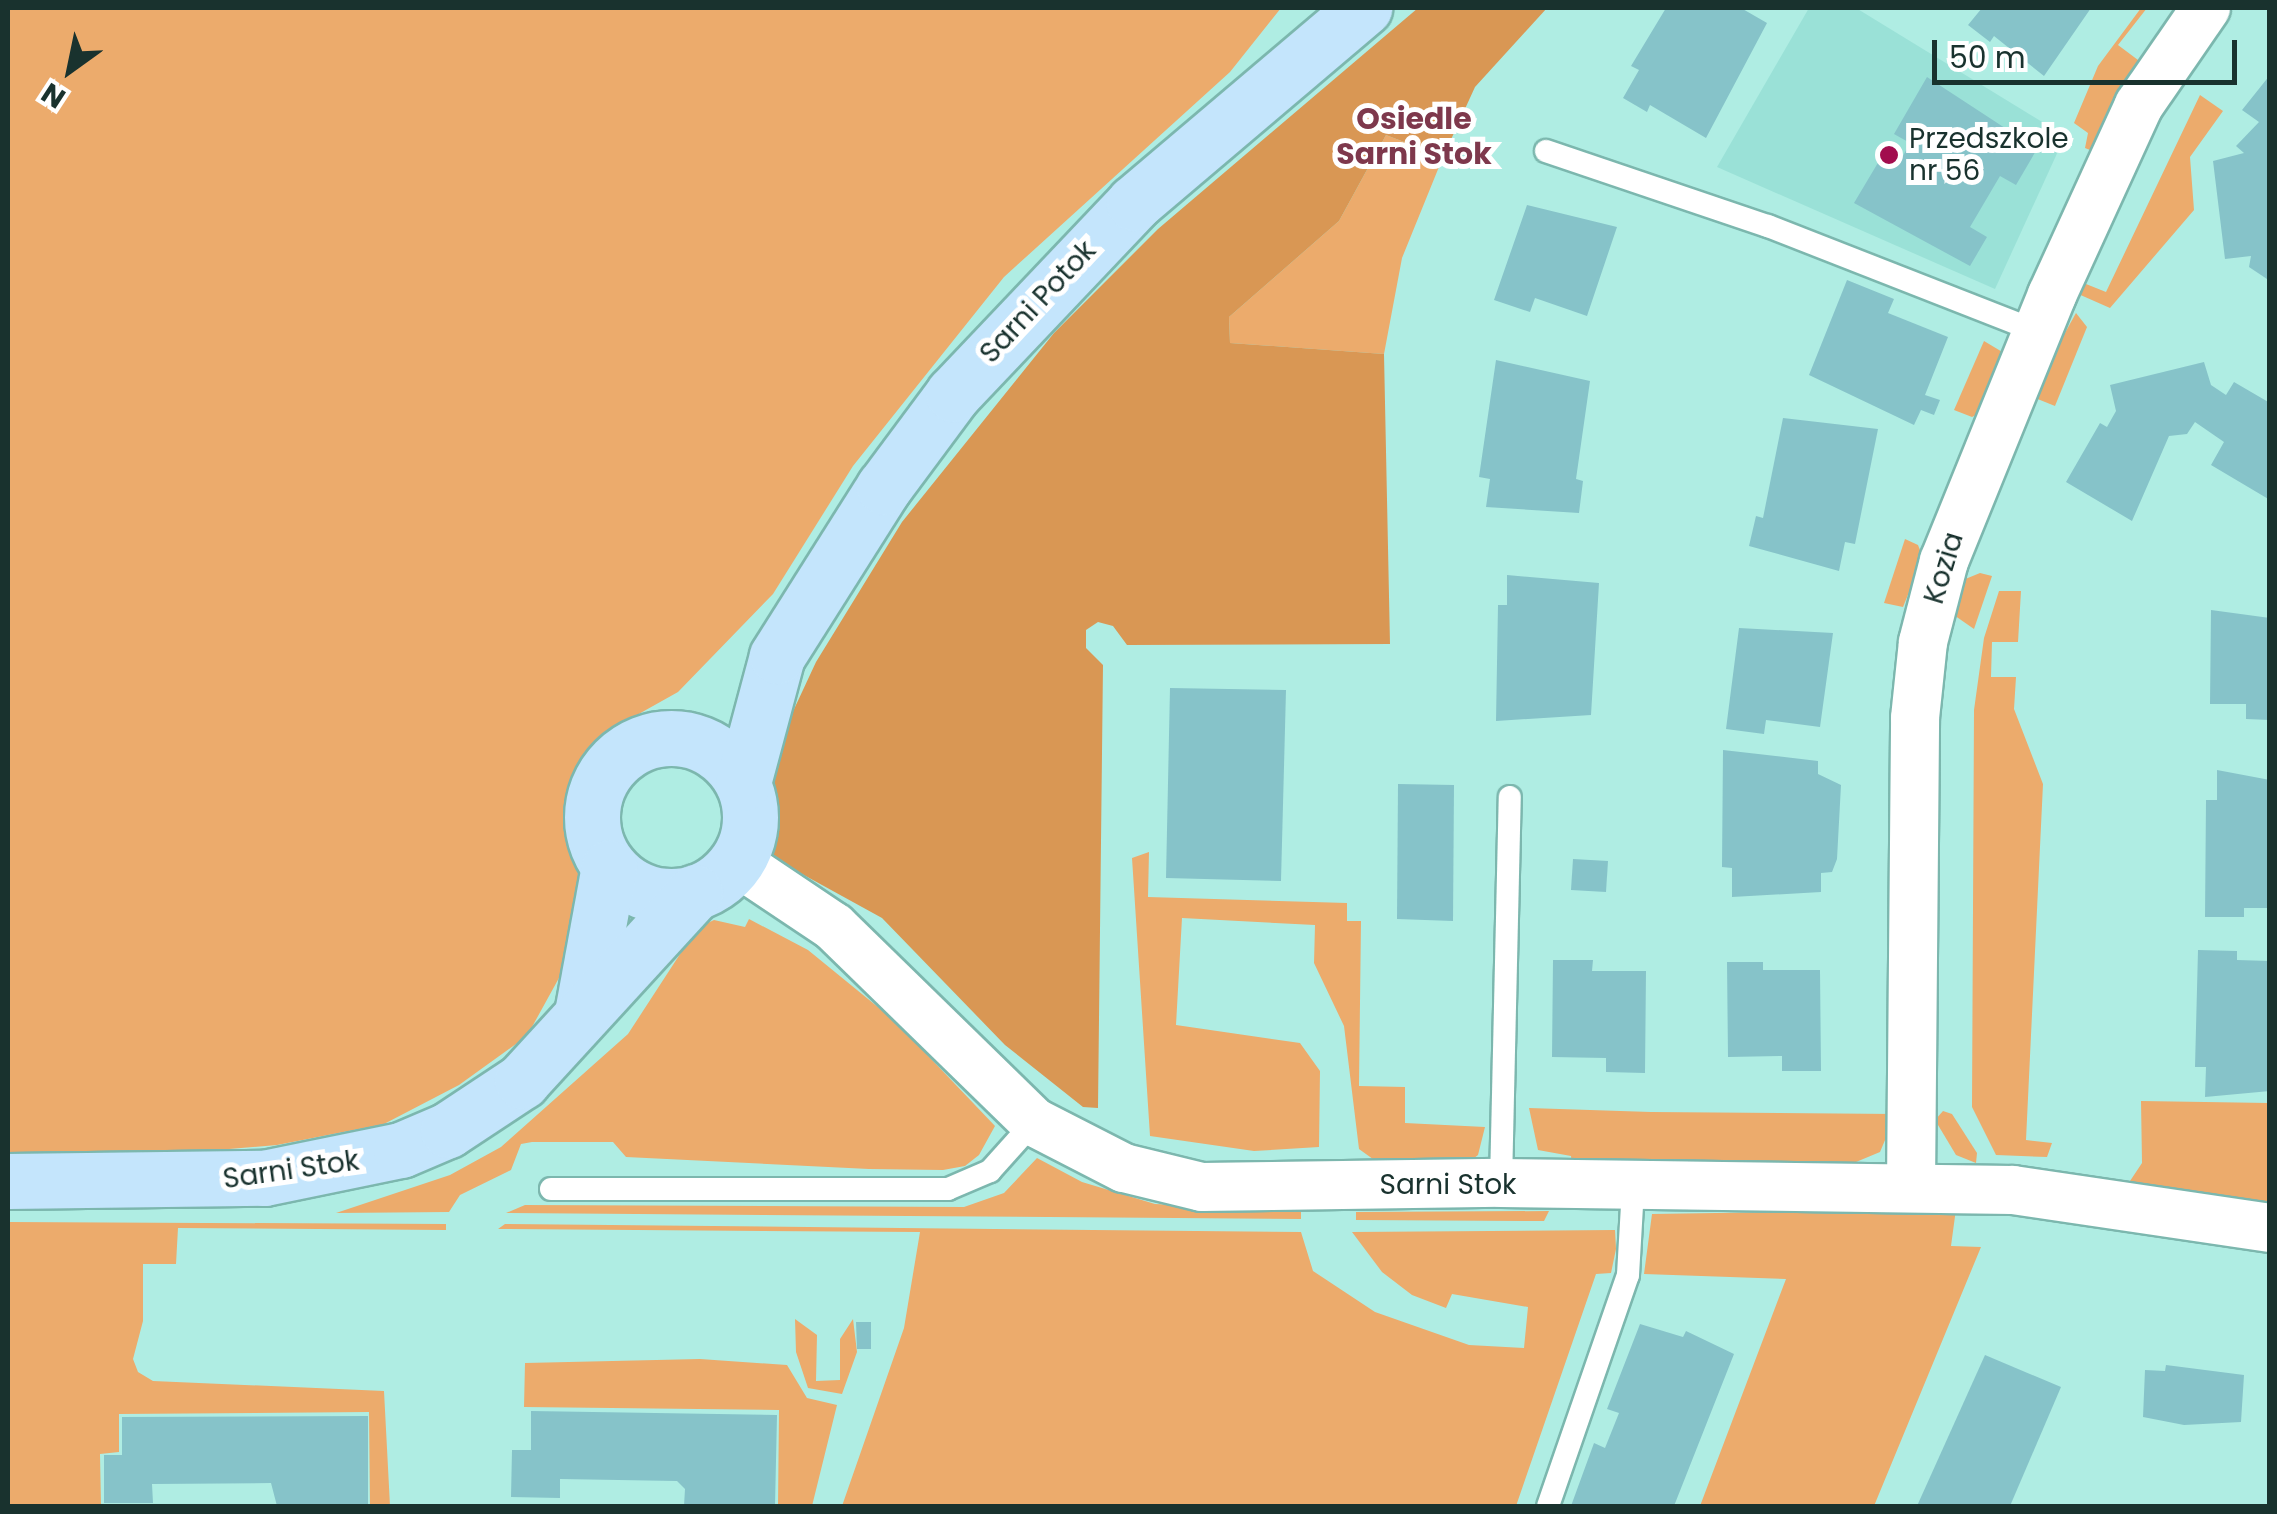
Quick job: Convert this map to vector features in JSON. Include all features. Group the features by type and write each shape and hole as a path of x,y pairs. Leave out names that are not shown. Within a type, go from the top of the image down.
{"street":[{"name":"Sarni Potok","path":"743,783 777,656 884,487 1012,326 1134,203 1364,8"},
{"name":"Kozia","path":"1911,1187 1915,718 1923,642 1944,561 2036,331 2140,106 2206,8"},
{"name":"Sarni Potok","path":"676,738 777,656"},
{"path":"676,738 709,746 743,783 751,824 716,877 639,890 609,867 592,820 605,773 644,742 676,738"},
{"name":"Sarni Stok","path":"582,1011 609,867"},
{"name":"Sarni Stok","path":"8,1180 264,1178 361,1162 448,1130 522,1081 582,1011 716,877 834,927 1034,1122 1124,1168 1202,1187 1500,1183 1632,1188 1911,1187 2068,1196 2270,1228"}],"lane":[{"path":"1546,151 1768,226 2036,331"},
{"path":"1500,1183 1510,798"},
{"path":"551,1189 948,1189 990,1171 1034,1122"},
{"path":"1548,1506 1628,1275 1632,1188"}],"shaded area":[{"path":"8,8 1281,8 1230,72 1004,277 853,466 773,594 678,692 628,720 572,785 580,872 570,958 527,1036 459,1085 384,1124 277,1145 157,1155 8,1156"},
{"path":"1418,8 1547,8 1475,87 1443,157 1386,135 1339,221 1229,317 1230,343 1384,354 1390,644 1127,645 1113,626 1098,622 1086,630 1086,648 1103,665 1098,1108 1083,1107 1005,1045 882,918 762,852 749,838 748,808 816,662 902,522 1054,333 1158,229"},
{"name":"Przedszkole nr 56","path":"1809,8 1856,8 2065,136 1995,289 1717,167"},
{"path":"2141,8 2147,8 2118,45 2142,63 2095,152 2085,148 2088,133 2074,123 2098,66"},
{"path":"2200,95 2223,111 2190,157 2194,210 2110,308 2076,293 2081,282 2106,292"},
{"path":"1386,135 1443,157 1402,258 1384,354 1230,343 1229,317 1339,221"},
{"path":"2076,313 2087,327 2055,406 2030,396"},
{"path":"1984,341 2004,353 1984,411 1972,417 1954,410"},
{"path":"1905,539 1918,545 1923,558 1903,607 1884,603"},
{"path":"1980,573 1992,576 1974,629 1951,613 1958,582"},
{"path":"1999,591 2021,591 2018,642 1992,642 1991,677 2016,677 2014,709 2043,784 2026,1140 2052,1143 2047,1157 1996,1155 1972,1107 1974,710 1984,638"},
{"path":"1149,852 1148,897 1347,903 1347,921 1361,921 1359,1086 1405,1087 1405,1123 1485,1127 1478,1155 1465,1165 1377,1162 1359,1149 1344,1026 1314,963 1315,925 1182,918 1176,1025 1300,1043 1320,1071 1319,1147 1254,1151 1150,1136 1132,858"},
{"path":"749,919 808,950 895,1021 995,1126 979,1155 965,1166 943,1170 869,1169 626,1157 613,1142 532,1142 521,1144 511,1170 460,1195 449,1212 336,1213 450,1175 501,1147 628,1034 697,928 714,920 745,927"},
{"path":"2141,1101 2269,1103 2269,1211 2130,1181 2142,1163"},
{"path":"1529,1108 1896,1114 1880,1152 1844,1167 1572,1166 1571,1156 1538,1150"},
{"path":"1943,1111 1952,1114 1977,1153 1976,1163 1956,1155 1935,1120"},
{"path":"1037,1158 1082,1182 1155,1204 1301,1211 1301,1219 506,1213 525,1205 964,1207 1004,1193"},
{"path":"1956,1209 1951,1246 1981,1247 1874,1506 1700,1506 1786,1279 1644,1274 1652,1214"},
{"path":"1549,1211 1544,1221 1356,1220 1356,1212"},
{"path":"8,1222 446,1224 446,1230 178,1228 176,1264 143,1264 143,1321 133,1359 138,1372 153,1381 384,1391 390,1506 370,1506 369,1412 119,1414 119,1452 100,1454 101,1505 146,1505 8,1506"},
{"path":"505,1224 1301,1232 1313,1271 1375,1312 1469,1345 1524,1348 1528,1307 1452,1294 1446,1308 1412,1295 1382,1272 1352,1232 1615,1230 1616,1249 1611,1273 1596,1274 1516,1506 842,1506 904,1328 920,1232 498,1229"},
{"path":"795,1319 817,1335 816,1381 840,1380 840,1339 853,1319 857,1352 842,1394 808,1388 796,1352"},
{"path":"700,1359 787,1365 807,1398 837,1405 812,1506 778,1506 779,1410 524,1407 525,1363"}],"building":[{"path":"1666,8 1741,8 1767,23 1706,138 1650,105 1647,112 1623,98 1639,70 1631,66"},
{"path":"1982,8 2091,8 2044,76 1994,36 1990,42 1968,25"},
{"path":"2270,75 2270,281 2249,267 2251,256 2225,259 2213,161 2244,153 2236,146 2259,122 2242,110"},
{"path":"1927,77 2037,149 2016,185 2000,176 1970,227 1987,237 1970,266 1854,203 1882,156 1898,165 1910,143 1894,134"},
{"path":"1527,205 1617,227 1587,316 1535,298 1530,312 1494,300"},
{"path":"1847,280 1894,299 1888,313 1948,337 1925,395 1940,400 1934,415 1921,410 1914,425 1809,375"},
{"path":"1496,360 1590,381 1576,479 1583,481 1579,513 1486,507 1490,479 1479,477"},
{"path":"2204,362 2211,385 2226,395 2234,382 2270,403 2270,500 2211,465 2224,442 2195,422 2187,434 2169,436 2132,521 2066,482 2100,423 2107,427 2116,411 2110,385"},
{"path":"1783,418 1878,429 1855,544 1845,542 1839,571 1749,546 1756,516 1763,518"},
{"path":"1507,575 1599,583 1591,715 1496,721 1498,605 1507,605"},
{"path":"2211,610 2270,618 2270,720 2246,719 2246,704 2210,704"},
{"path":"1739,628 1833,633 1820,727 1766,720 1764,734 1726,729"},
{"path":"1170,688 1286,690 1281,881 1166,878"},
{"path":"1723,750 1818,761 1818,774 1841,785 1837,859 1832,872 1821,873 1821,892 1732,897 1732,868 1722,867"},
{"path":"2217,770 2270,780 2270,908 2244,908 2244,917 2205,917 2206,800 2217,800"},
{"path":"1398,784 1454,785 1453,921 1397,919"},
{"path":"1573,859 1608,861 1606,892 1571,890"},
{"path":"2198,950 2237,951 2237,960 2270,961 2270,1091 2205,1097 2206,1067 2195,1067"},
{"path":"1553,960 1593,960 1592,971 1646,971 1645,1073 1606,1072 1606,1058 1552,1057"},
{"path":"1727,962 1763,962 1763,970 1820,970 1821,1071 1782,1071 1782,1056 1728,1057"},
{"path":"856,1322 871,1322 871,1349 857,1349"},
{"path":"1640,1324 1683,1337 1686,1331 1734,1354 1674,1506 1571,1506 1594,1443 1605,1448 1619,1413 1607,1409"},
{"path":"1985,1355 2061,1387 2010,1506 1917,1506"},
{"path":"2166,1365 2244,1375 2241,1422 2184,1425 2143,1417 2145,1370 2165,1371"},
{"path":"531,1411 777,1415 775,1506 684,1506 685,1489 677,1481 560,1479 560,1498 511,1497 512,1450 531,1450"},
{"path":"368,1416 368,1506 277,1506 271,1483 152,1484 153,1503 104,1503 104,1455 122,1455 122,1417"}],"place":[{"name":"Przedszkole nr 56","path":"1889,155"}],"district":[{"name":"Osiedle Sarni Stok","path":"1414,136"}]}
